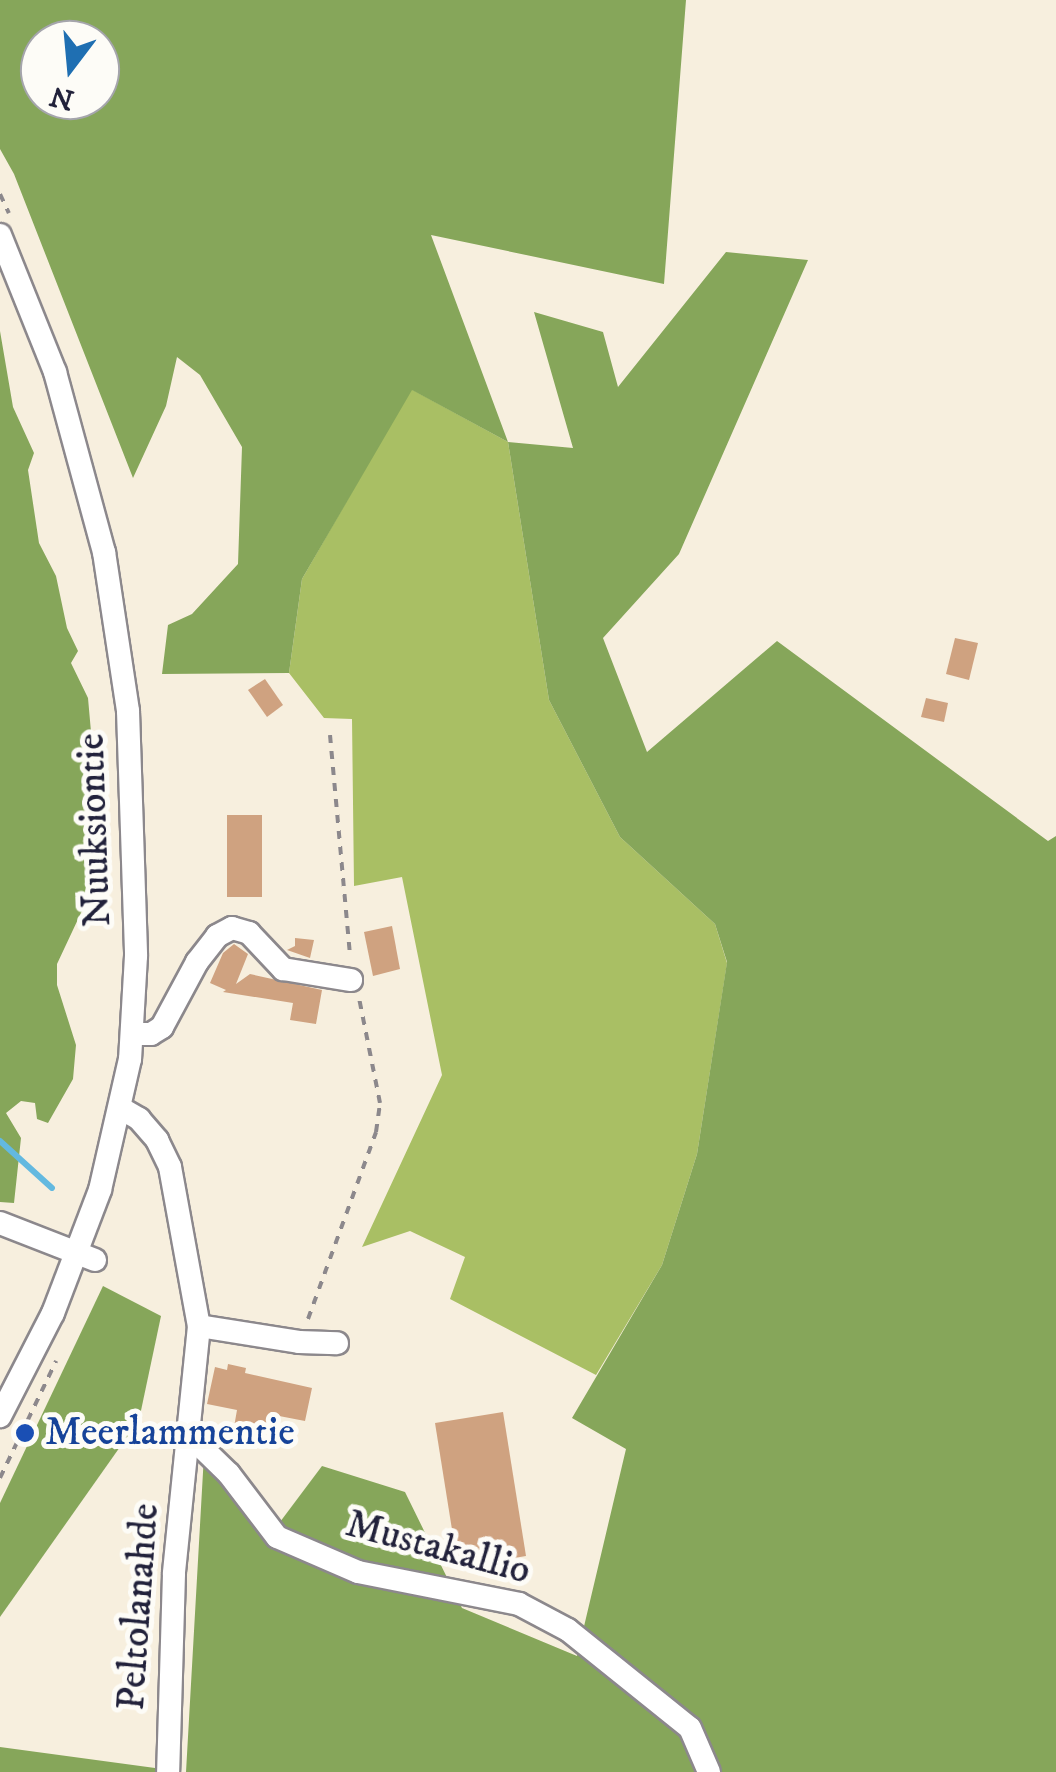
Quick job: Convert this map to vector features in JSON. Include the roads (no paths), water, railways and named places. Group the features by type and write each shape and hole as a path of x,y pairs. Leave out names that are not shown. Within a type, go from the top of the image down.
{"street":[{"name":"Nuuksiontie","path":"0,235 55,372 85,470 119,636 134,818 136,956 132,1034 122,1109 87,1257 0,1416"},
{"path":"132,1034 151,1034 162,1027 197,962 217,936 232,928 249,933 283,969 351,980"},
{"name":"Peltolanahde","path":"122,1109 139,1119 157,1140 170,1168 199,1326 174,1574 168,1772"},
{"path":"0,1223 87,1257"},
{"path":"199,1326 299,1342 337,1343"},
{"name":"Mustakallio","path":"190,1436 229,1474 278,1537 358,1572 519,1604 568,1630 690,1728 709,1772"}],"waterway":[{"path":"0,1141 52,1188"}],"place":[{"name":"Meerlammentie","path":"25,1433"}]}
